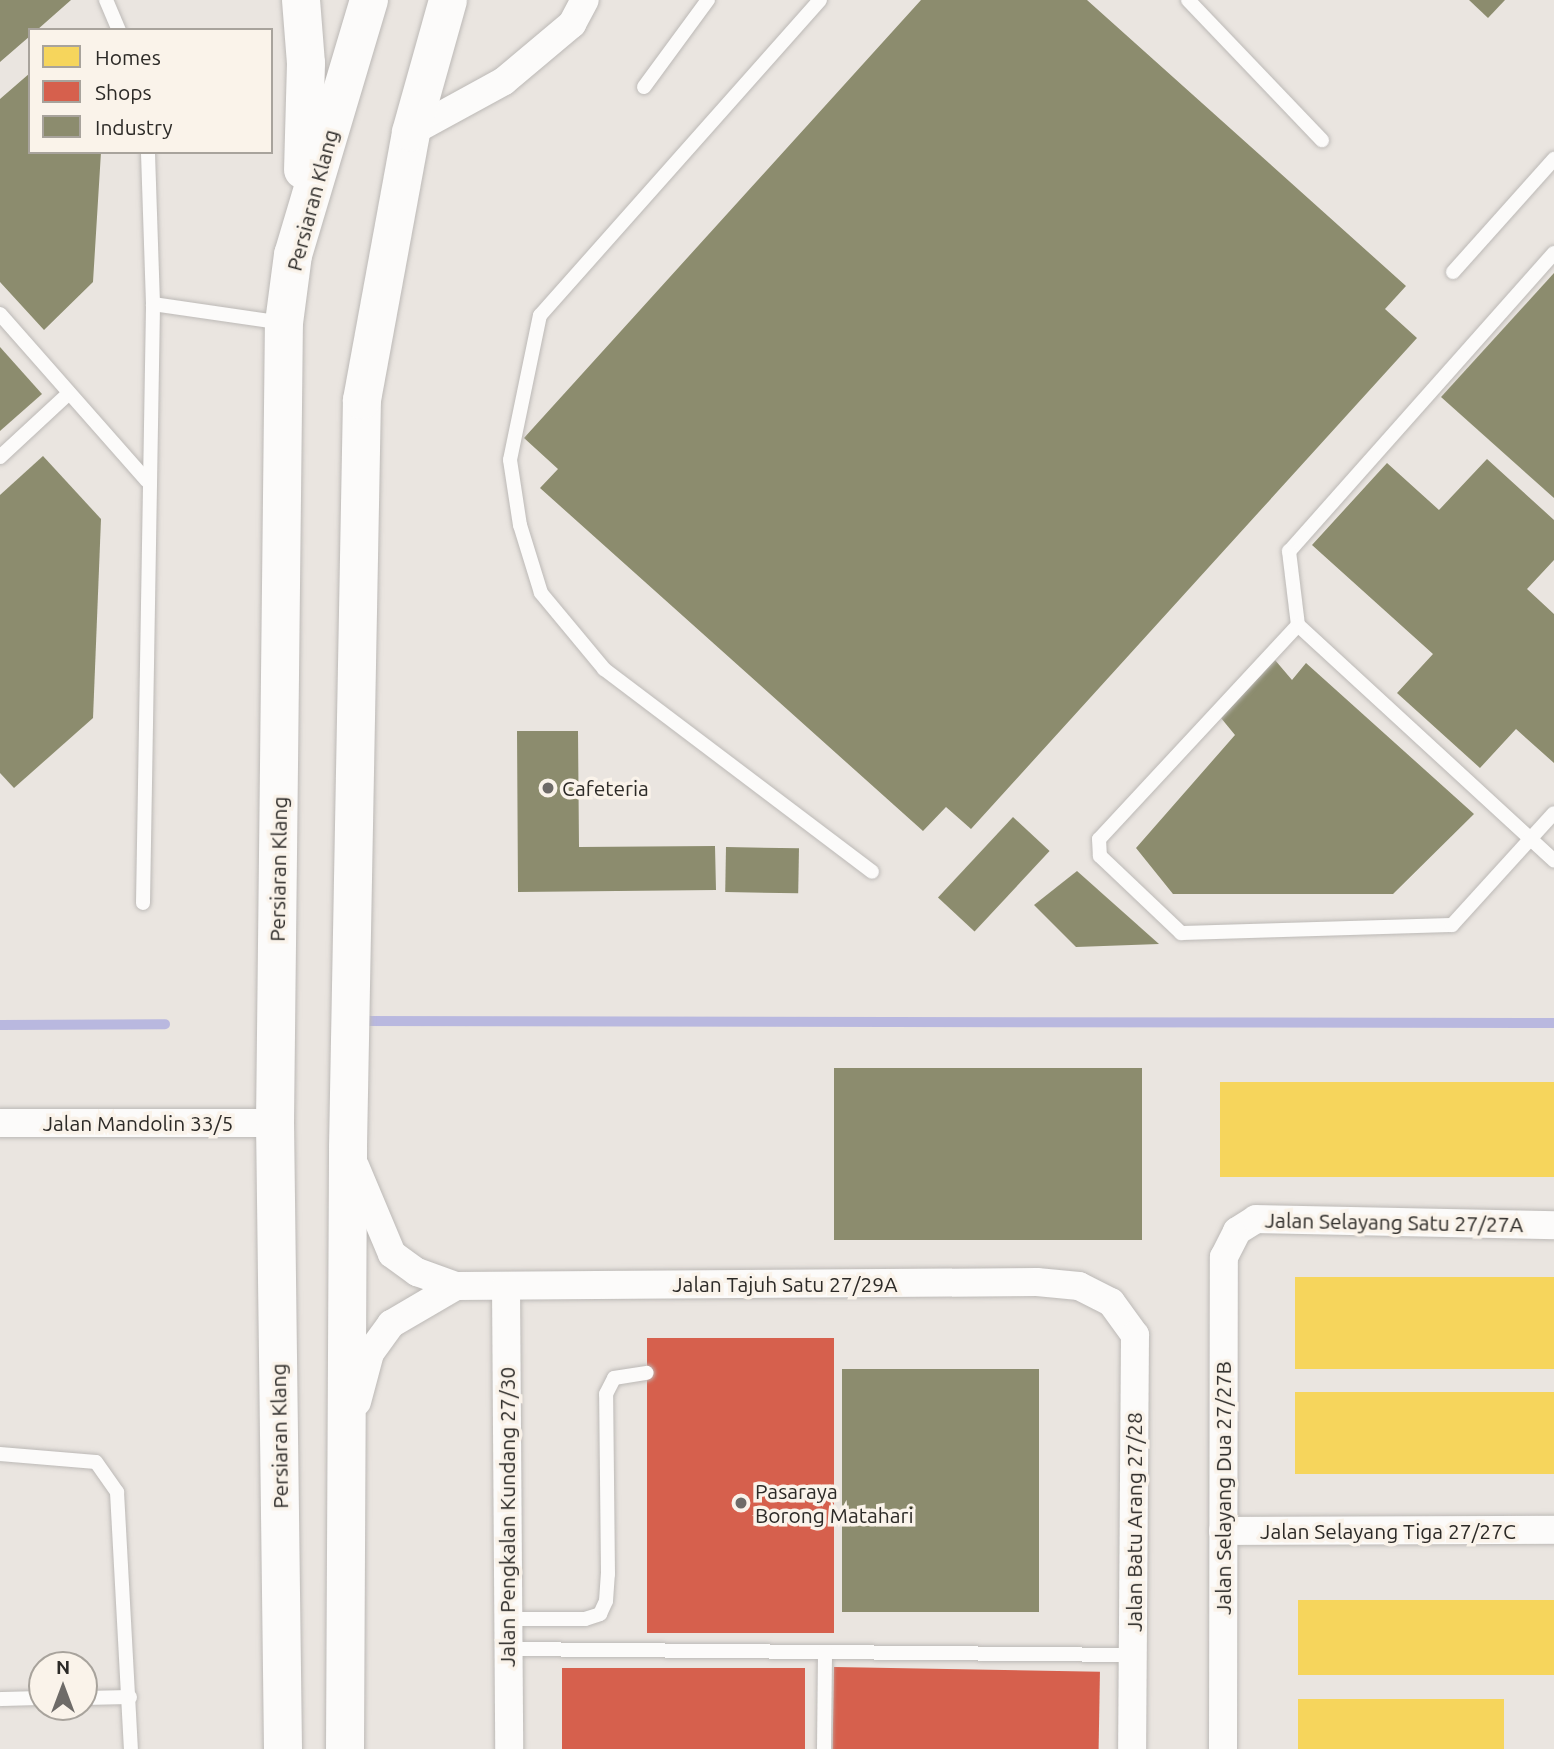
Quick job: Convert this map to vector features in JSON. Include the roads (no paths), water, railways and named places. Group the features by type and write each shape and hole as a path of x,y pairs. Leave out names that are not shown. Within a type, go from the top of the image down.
{"main road":[{"path":"293,255 306,141 301,0"},
{"name":"Persiaran Klang","path":"283,1749 275,1123 284,323 293,255 369,0"},
{"path":"345,1749 348,1147 362,400 411,132 448,0"}],"street":[{"path":"411,132 504,81 572,24 585,0"},
{"name":"Jalan Mandolin 33/5","path":"0,1123 275,1123"},
{"name":"Jalan Tajuh Satu 27/29A","path":"348,1147 368,1206 393,1254 417,1272 456,1286 1037,1282 1079,1286 1111,1302"},
{"name":"Jalan Selayang Satu 27/27A","path":"1237,1231 1256,1219 1554,1225"},
{"name":"Jalan Selayang Dua 27/27B","path":"1223,1749 1224,1257 1237,1231"},
{"path":"346,1445 370,1353 391,1325 456,1286"},
{"name":"Jalan Pengkalan Kundang 27/30","path":"506,1286 509,1749"},
{"name":"Jalan Batu Arang 27/28","path":"1111,1302 1135,1335 1132,1749"},
{"name":"Jalan Selayang Tiga 27/27C","path":"1223,1531 1554,1530"}],"lane":[{"path":"106,0 119,28"},
{"path":"644,87 708,0"},
{"path":"820,0 540,315 510,460 520,524 541,593 604,669 872,873"},
{"path":"1188,0 1322,140"},
{"path":"143,903 147,481 153,304 148,154"},
{"path":"1453,272 1554,159"},
{"path":"1554,253 1289,551 1298,625 1554,860"},
{"path":"153,304 284,323"},
{"path":"0,314 147,481"},
{"path":"0,457 69,393"},
{"path":"1298,625 1099,839 1100,856 1181,933 1451,925 1554,813"},
{"path":"508,1619 585,1619 600,1614 606,1601 608,1574 606,1394 614,1378 647,1373"},
{"path":"0,1454 96,1462 117,1492 131,1749"},
{"path":"508,1649 1132,1654"},
{"path":"824,1749 825,1652"},
{"path":"98,1698 130,1697"},
{"path":"0,1699 28,1698"}],"waterway":[{"path":"358,1021 1554,1023"},
{"path":"0,1025 165,1024"}],"place":[{"name":"Cafeteria","path":"548,788"},
{"name":"Pasaraya Borong Matahari","path":"741,1503"}]}
